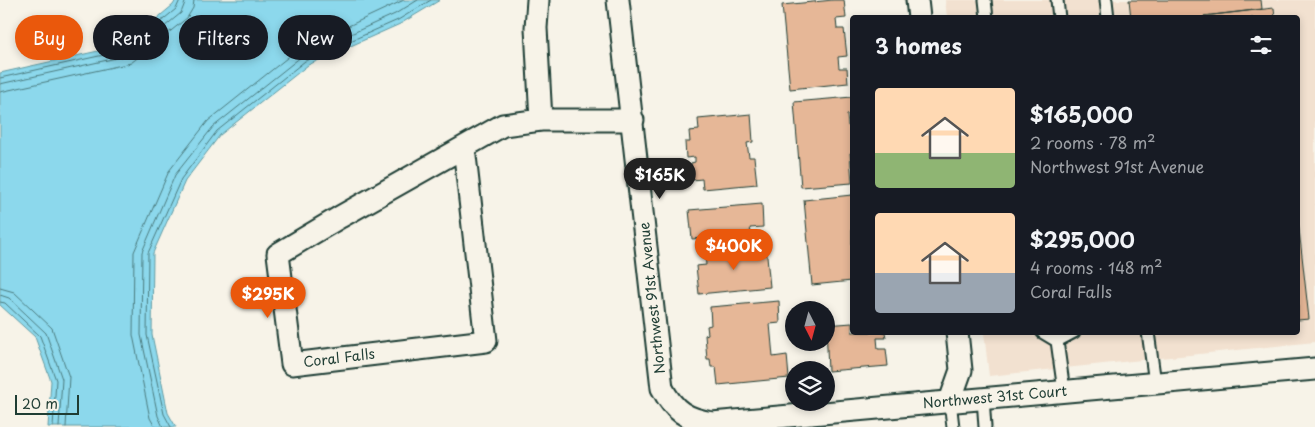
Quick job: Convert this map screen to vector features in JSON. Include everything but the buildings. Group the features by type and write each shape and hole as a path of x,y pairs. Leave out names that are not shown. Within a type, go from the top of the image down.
{"street":[{"path":"538,0 536,28 541,120"},
{"name":"Northwest 91st Avenue","path":"618,0 662,388 669,401 679,411"},
{"path":"917,0 920,15"},
{"name":"Coral Falls","path":"464,147 486,341 292,364 278,254 340,216 503,125 541,120 633,120"},
{"path":"950,401 961,370 957,335"},
{"name":"Northwest 31st Court","path":"679,411 694,420 712,423 1315,369"},
{"path":"961,370 983,398"}],"lane":[{"path":"985,0 987,15"},
{"path":"1057,0 1059,15"},
{"path":"1106,0 1108,15"},
{"path":"1047,335 1057,341"},
{"path":"1057,341 1068,335"},
{"path":"1148,335 1155,383"},
{"path":"1057,341 1064,391"},
{"path":"983,398 985,427"},
{"path":"950,401 953,427"}],"shaded area":[{"path":"945,0 1315,0 1315,342 989,376 984,335 1300,335 1300,15 947,15"}],"water":[{"path":"176,0 440,0 400,24 352,45 352,15 278,15 278,60 319,60 308,65 220,135 185,181 153,253 152,335 168,413 176,427 48,427 51,381 35,337 0,305 0,73 58,60 83,60 83,54 93,52 93,60 169,60 169,15 161,15"}]}
